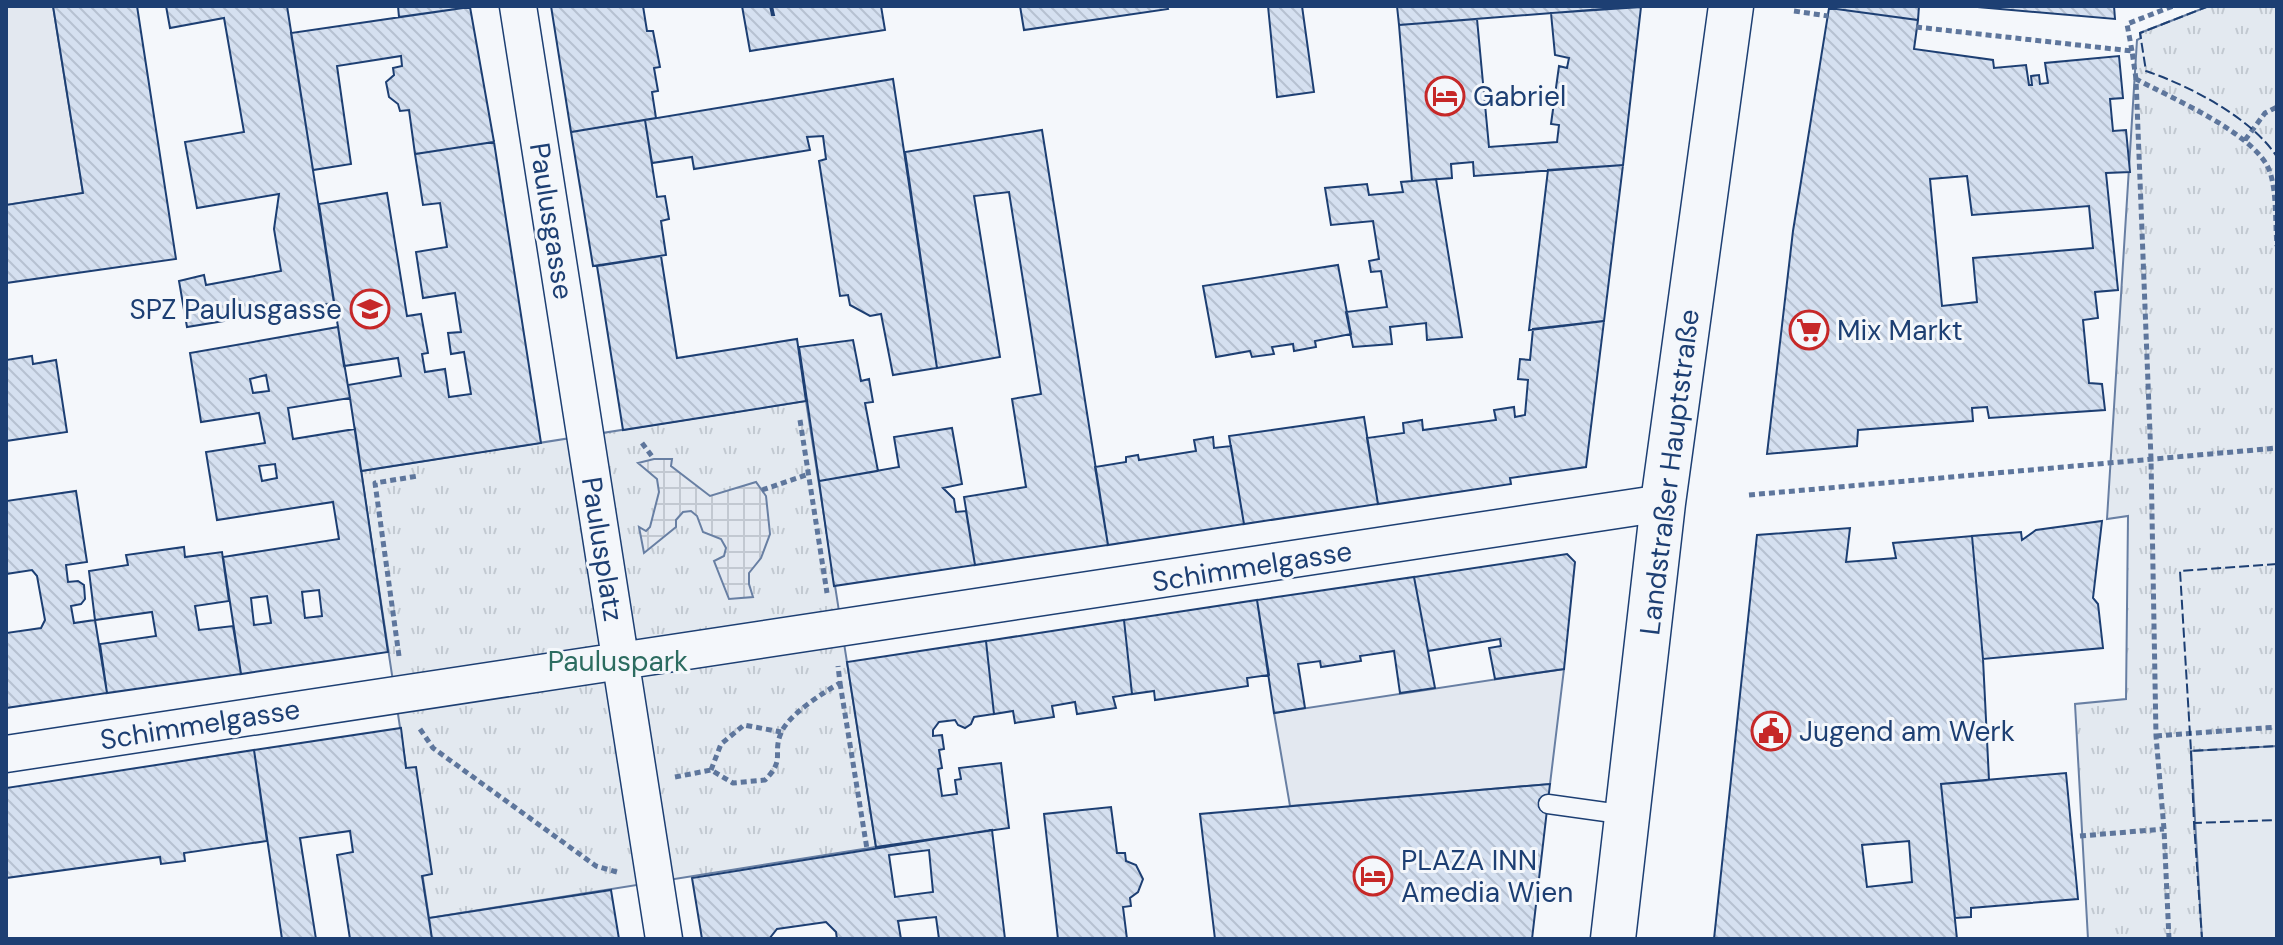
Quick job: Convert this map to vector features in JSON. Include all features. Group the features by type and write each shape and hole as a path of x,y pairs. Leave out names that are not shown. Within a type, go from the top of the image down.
{"main road":[{"name":"Landstraßer Hauptstraße","path":"1613,939 1663,503 1731,6"}],"street":[{"name":"Paulusgasse","path":"518,6 586,436"},
{"name":"Paulusplatz","path":"586,436 664,939"},
{"name":"Schimmelgasse","path":"841,628 1663,503"},
{"name":"Paulusplatz","path":"395,695 841,628"},
{"name":"Schimmelgasse","path":"6,754 395,695"}],"lane":[{"path":"1548,804 1627,815"}],"path":[{"path":"2169,939 2156,736 2151,459 2136,79 2127,24 2173,6"},
{"path":"1794,11 1828,16"},
{"path":"1916,27 2132,51"},
{"path":"2136,79 2245,140 2263,157 2270,173 2277,246"},
{"path":"2245,140 2265,113 2277,107"},
{"path":"642,443 654,459"},
{"path":"1749,495 2277,448"},
{"path":"762,490 809,474"},
{"path":"840,683 867,849"},
{"path":"711,770 721,744 744,725 781,732"},
{"path":"2156,736 2277,727"},
{"path":"2080,836 2164,829"}],"green space":[{"path":"2209,6 2277,6 2277,939 2088,939 2075,704 2126,699 2128,516 2107,519 2137,40 2141,38 2140,33"},
{"name":"Pauluspark","path":"806,401 876,847 429,918 361,471"},
{"path":"2277,746 2277,939 2202,939 2191,751"}],"shaded area":[{"path":"6,6 53,6 83,193 6,205"},
{"path":"672,459 671,466 710,496 756,482 766,496 770,534 761,558 749,573 753,597 729,599 714,561 724,556 726,548 721,539 703,532 697,516 691,511 683,512 676,520 676,527 644,553 639,527 646,531 650,527 659,492 657,479 638,463"},
{"path":"1564,669 1550,784 1290,806 1274,713"}],"building":[{"path":"53,6 137,6 176,259 6,283 6,205 83,193"},
{"path":"166,6 287,6 334,303 187,327 179,281 204,275 206,285 281,271 274,229 279,194 197,208 185,142 244,132 224,18 170,28"},
{"path":"398,6 470,6 470,7 399,17"},
{"path":"551,6 643,6 647,31 653,31 660,67 654,68 658,91 652,92 656,118 571,132"},
{"path":"742,6 770,6 774,15 772,6 881,6 885,30 750,51"},
{"path":"1020,6 1167,6 1168,9 1024,30"},
{"path":"1268,6 1302,6 1314,92 1277,97"},
{"path":"1397,6 1641,6 1399,25"},
{"path":"1919,6 1918,20 1829,8"},
{"path":"1966,6 2114,6 2115,19"},
{"path":"470,7 494,142 415,154 409,110 400,111 398,104 389,97 386,82 394,75 393,68 402,66 401,56 337,66 351,164 313,170 291,33"},
{"name":"Gabriel","path":"1641,7 1623,165 1474,176 1473,162 1451,164 1452,178 1412,181 1399,25 1477,19 1489,147 1557,142 1559,125 1551,124 1559,66 1567,68 1569,58 1555,55 1551,13"},
{"path":"1829,8 1918,20 1914,49 1993,60 1994,68 2026,65 2029,85 2032,85 2031,76 2039,75 2040,84 2048,83 2045,63 2119,56 2123,98 2110,99 2113,131 2126,130 2130,172 2106,173 2118,290 2095,292 2098,318 2083,320 2089,383 2102,384 2105,410 1989,418 1987,407 1972,408 1973,421 1858,430 1857,446 1767,454 1793,231","holes":["1967,176 1972,215 2089,206 2093,248 1973,258 1977,302 1942,306 1930,179"]},
{"path":"893,79 937,368 893,375 881,314 870,316 850,305 848,295 840,296 819,161 826,159 823,136 807,137 810,150 694,169 692,157 652,163 645,120"},
{"path":"645,120 657,197 665,196 669,219 661,221 666,255 593,266 571,132"},
{"path":"1042,130 1108,545 975,565 964,497 1026,487 1012,399 1041,394 1009,192 974,196 1000,357 937,368 905,152"},
{"name":"SPZ Paulusgasse","path":"494,142 541,443 361,471 348,385 401,376 398,358 344,366 319,204 387,193 407,316 421,314 428,353 422,354 425,372 445,369 449,397 471,394 464,352 451,354 448,333 461,332 455,293 423,298 416,252 447,247 440,203 423,205 415,154"},
{"path":"1623,165 1604,321 1529,330 1548,170"},
{"path":"1436,179 1462,337 1427,340 1426,323 1390,327 1392,344 1353,347 1346,312 1387,307 1381,271 1371,272 1369,261 1379,259 1373,221 1331,225 1325,188 1367,184 1369,195 1403,192 1401,182"},
{"path":"661,256 677,358 797,339 806,401 623,430 597,266"},
{"path":"1338,265 1351,334 1315,341 1316,347 1294,351 1293,344 1272,347 1274,354 1252,357 1250,351 1216,357 1203,286"},
{"path":"1604,321 1586,467 1510,478 1511,484 1378,504 1367,438 1404,433 1403,423 1422,420 1423,430 1496,420 1494,410 1514,407 1515,417 1525,415 1528,380 1518,379 1520,359 1530,360 1533,329"},
{"path":"338,327 350,398 288,408 293,439 355,429 388,652 241,674 223,557 339,539 333,502 217,520 206,452 265,443 259,413 201,422 190,353","holes":["266,375 269,391 253,393 250,379","275,464 277,478 262,481 259,466","319,590 322,616 305,618 302,592","267,596 271,623 254,625 251,598"]},
{"path":"853,340 861,381 869,379 873,402 865,403 878,471 819,481 799,347"},
{"path":"32,356 33,364 56,360 67,432 6,441 6,360"},
{"path":"1364,417 1378,504 1244,524 1229,436"},
{"path":"952,428 962,484 943,488 954,499 956,512 966,511 975,565 834,586 819,481 899,467 894,437"},
{"path":"1213,437 1214,448 1231,446 1244,524 1108,545 1095,467 1126,462 1126,457 1138,455 1139,460 1196,451 1194,440"},
{"path":"76,491 87,562 66,565 68,582 78,581 84,585 85,599 81,604 71,606 74,623 95,620 107,693 6,708 6,633 41,628 45,620 37,576 32,570 6,574 6,501"},
{"path":"2102,521 2093,598 2098,604 2103,648 1983,659 1972,536 2021,532 2022,540 2036,530"},
{"path":"1850,528 1846,562 1896,558 1893,543 1972,536 1983,659 1989,780 1941,784 1957,939 1714,939 1757,535","holes":["1909,841 1912,882 1867,887 1862,845"]},
{"path":"184,547 185,557 222,552 229,601 195,606 199,630 233,626 241,674 107,693 100,644 156,636 152,612 95,620 89,571 128,565 126,555"},
{"path":"1567,554 1575,562 1564,669 1495,679 1489,648 1501,646 1500,639 1428,651 1414,577"},
{"path":"1414,577 1435,688 1400,693 1394,651 1360,656 1361,661 1321,667 1320,661 1298,664 1305,708 1274,713 1257,600"},
{"path":"1257,600 1269,675 1247,678 1248,686 1155,700 1154,691 1132,694 1124,620"},
{"path":"1124,620 1132,694 1113,697 1116,708 1077,714 1075,702 1052,706 1054,717 1015,723 1013,711 994,714 986,641"},
{"path":"986,641 994,714 974,717 965,728 955,720 939,722 933,736 942,735 944,749 939,750 942,768 938,769 942,796 957,794 955,780 961,779 959,768 1001,763 1009,828 876,847 847,662"},
{"path":"401,728 406,768 416,767 432,874 422,876 432,939 350,939 337,855 353,852 350,831 300,838 316,939 282,939 254,750"},
{"path":"254,750 267,841 184,853 185,861 161,864 160,857 6,878 6,788"},
{"path":"2066,773 2078,899 1971,908 1971,917 1955,918 1941,784"},
{"name":"PLAZA INN Amedia Wien","path":"1550,784 1532,939 1215,939 1200,814"},
{"path":"1111,807 1117,853 1125,853 1126,861 1136,865 1143,879 1138,892 1130,898 1131,906 1123,907 1127,939 1058,939 1044,814"},
{"path":"992,830 1005,939 939,939 936,917 898,921 901,939 837,939 836,932 826,922 777,929 769,939 702,939 692,878","holes":["929,850 933,892 895,897 889,855"]},
{"path":"611,890 619,939 432,939 429,918"}],"fence":[{"path":"2209,6 2140,33 2146,71 2182,85 2219,105 2252,129 2277,157"},
{"path":"2277,564 2180,571 2191,751 2277,746"},
{"path":"2191,751 2194,823 2277,820"},
{"path":"2197,823 2194,823 2202,939"}],"place":[{"name":"Gabriel","path":"1445,96"},
{"name":"SPZ Paulusgasse","path":"370,309"},
{"name":"Mix Markt","path":"1809,330"},
{"name":"Jugend am Werk","path":"1771,731"},
{"name":"PLAZA INN Amedia Wien","path":"1373,876"}]}
